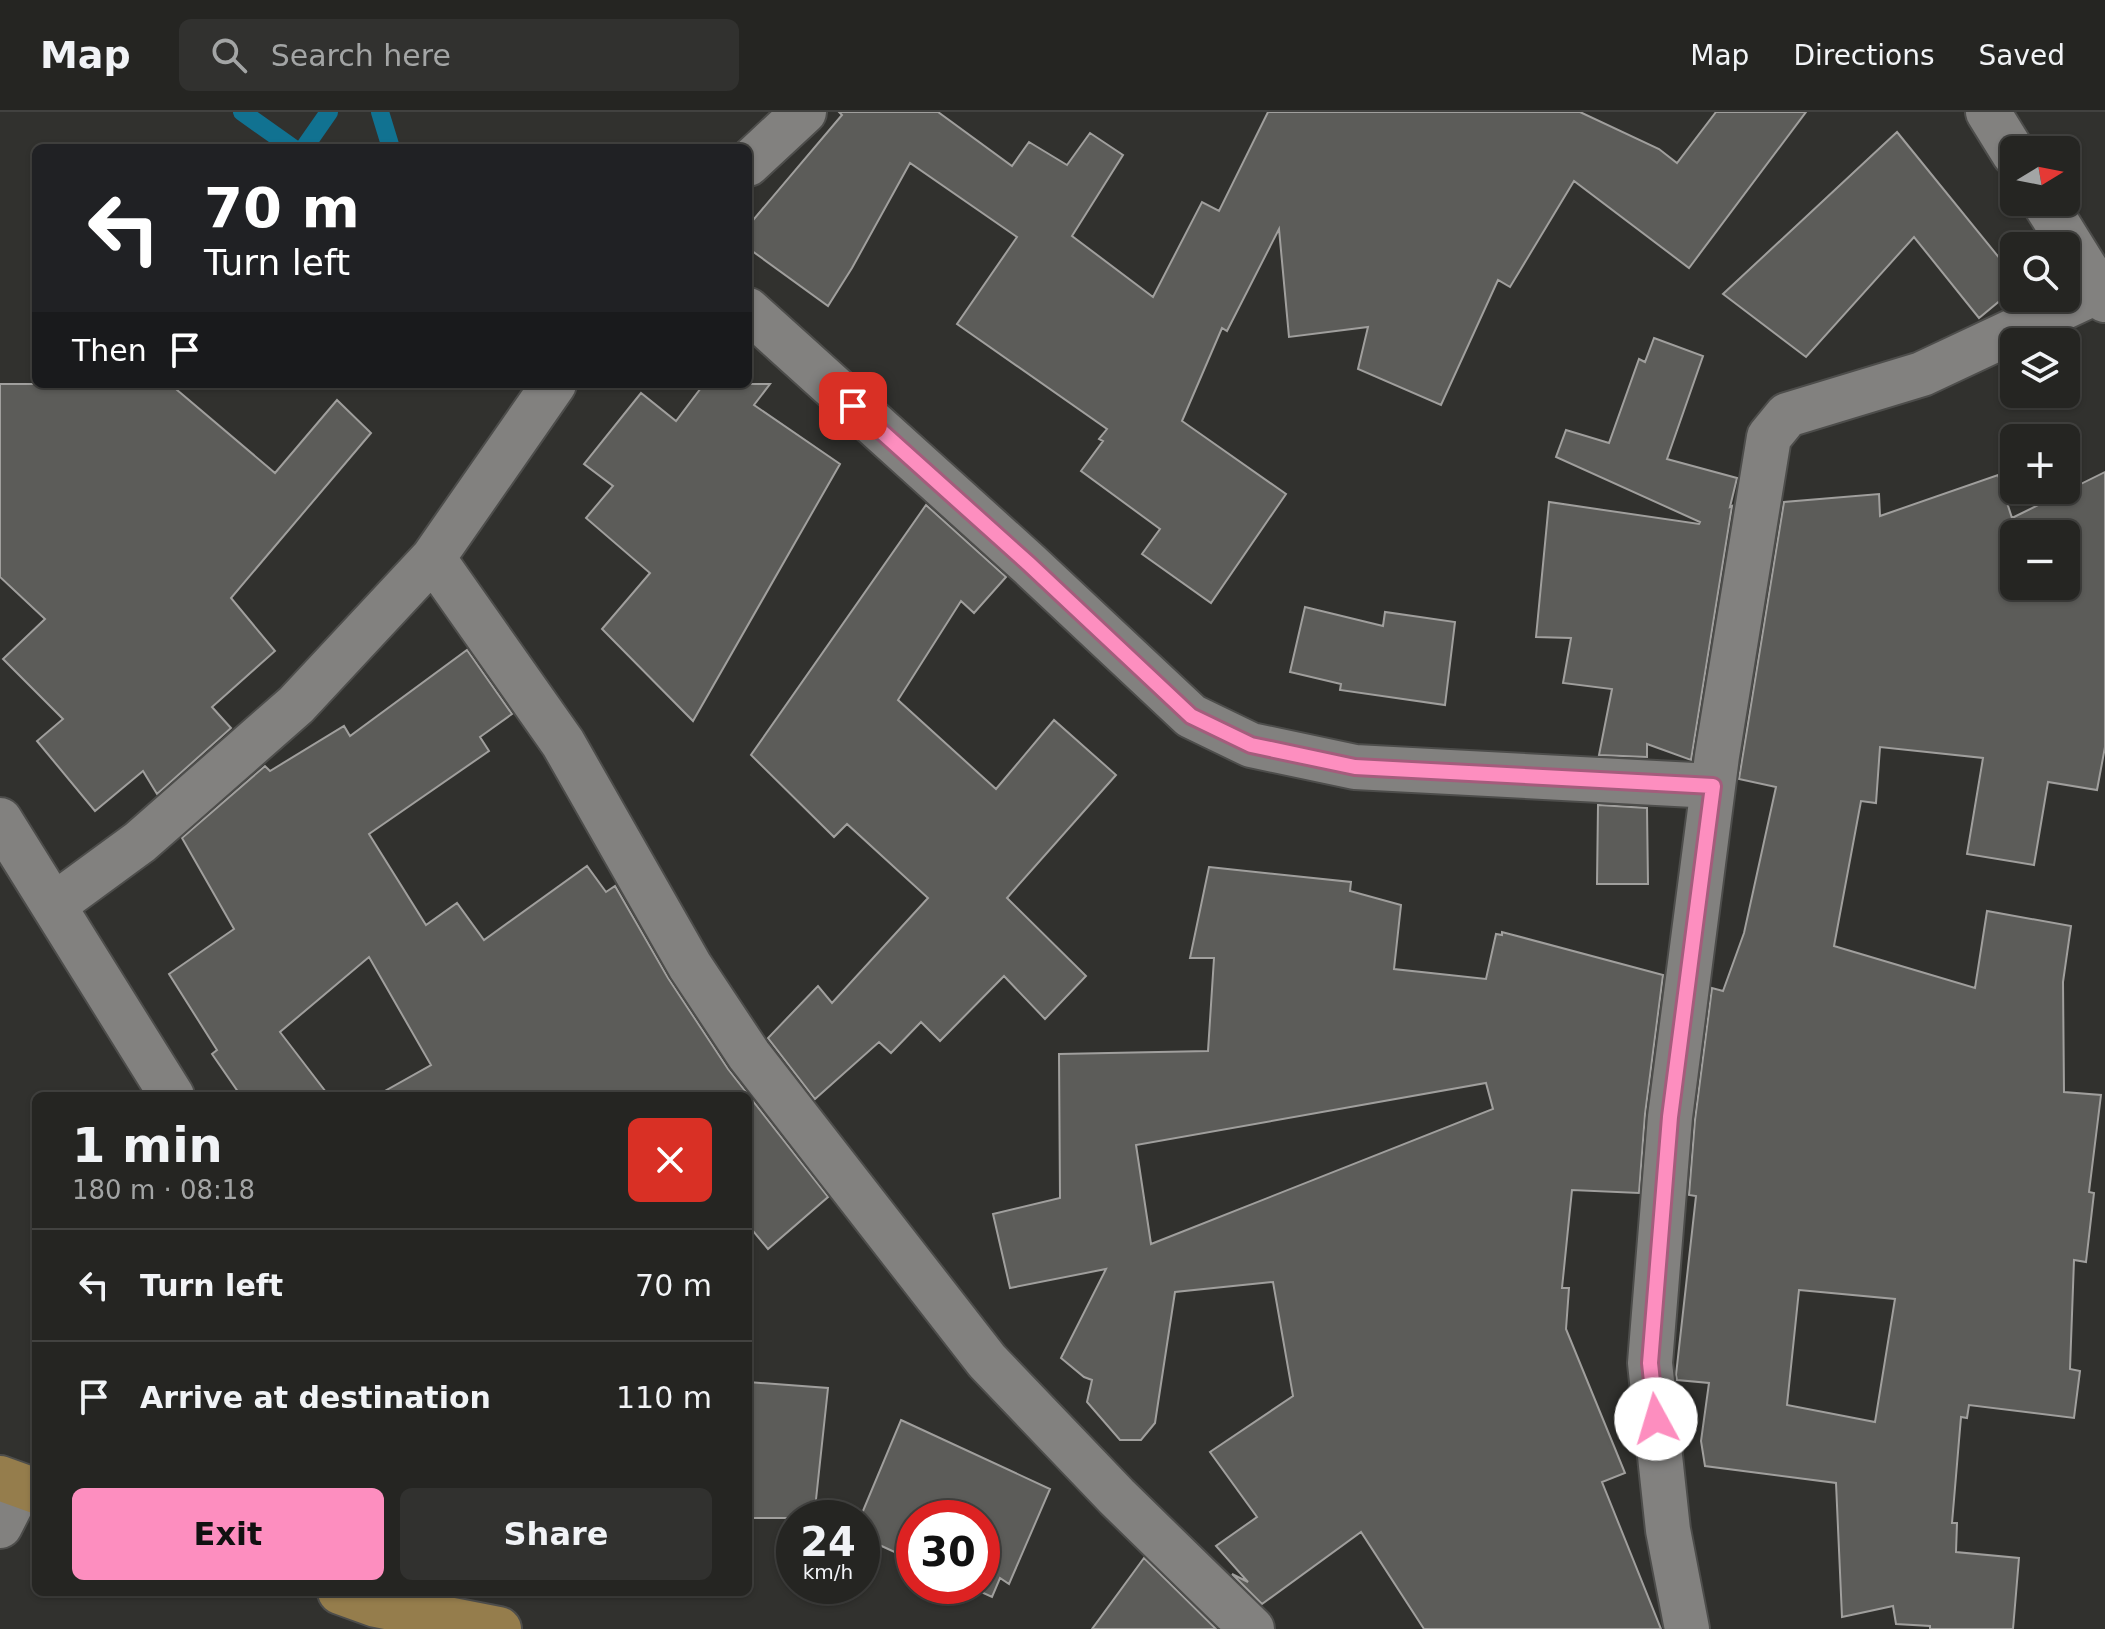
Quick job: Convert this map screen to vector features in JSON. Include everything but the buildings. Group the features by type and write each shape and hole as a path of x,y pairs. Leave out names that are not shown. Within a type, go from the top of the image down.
{"main road":[{"path":"364,1605 499,1629"}],"street":[{"path":"752,160 804,112"},
{"path":"1988,112 2003,136"},
{"path":"1687,1629 1668,1530 1650,1363 1670,1117 1713,786 1769,437 1787,415 1922,374 2103,293 2053,216"},
{"path":"752,314 1029,564 1191,716 1251,745 1355,767 1713,786"},
{"path":"54,905 140,842 296,705 433,558 551,388"},
{"path":"433,558 563,743 690,966 749,1055 987,1361 1117,1497 1252,1629"},
{"path":"0,820 170,1092"},
{"path":"0,1526 19,1485"}],"waterway":[{"path":"242,112 287,144"},
{"path":"307,144 329,112"},
{"path":"380,112 390,144"}],"route":[{"path":"853,406 1029,564 1191,716 1251,745 1355,767 1713,786 1670,1117 1650,1363 1656,1419"}]}
